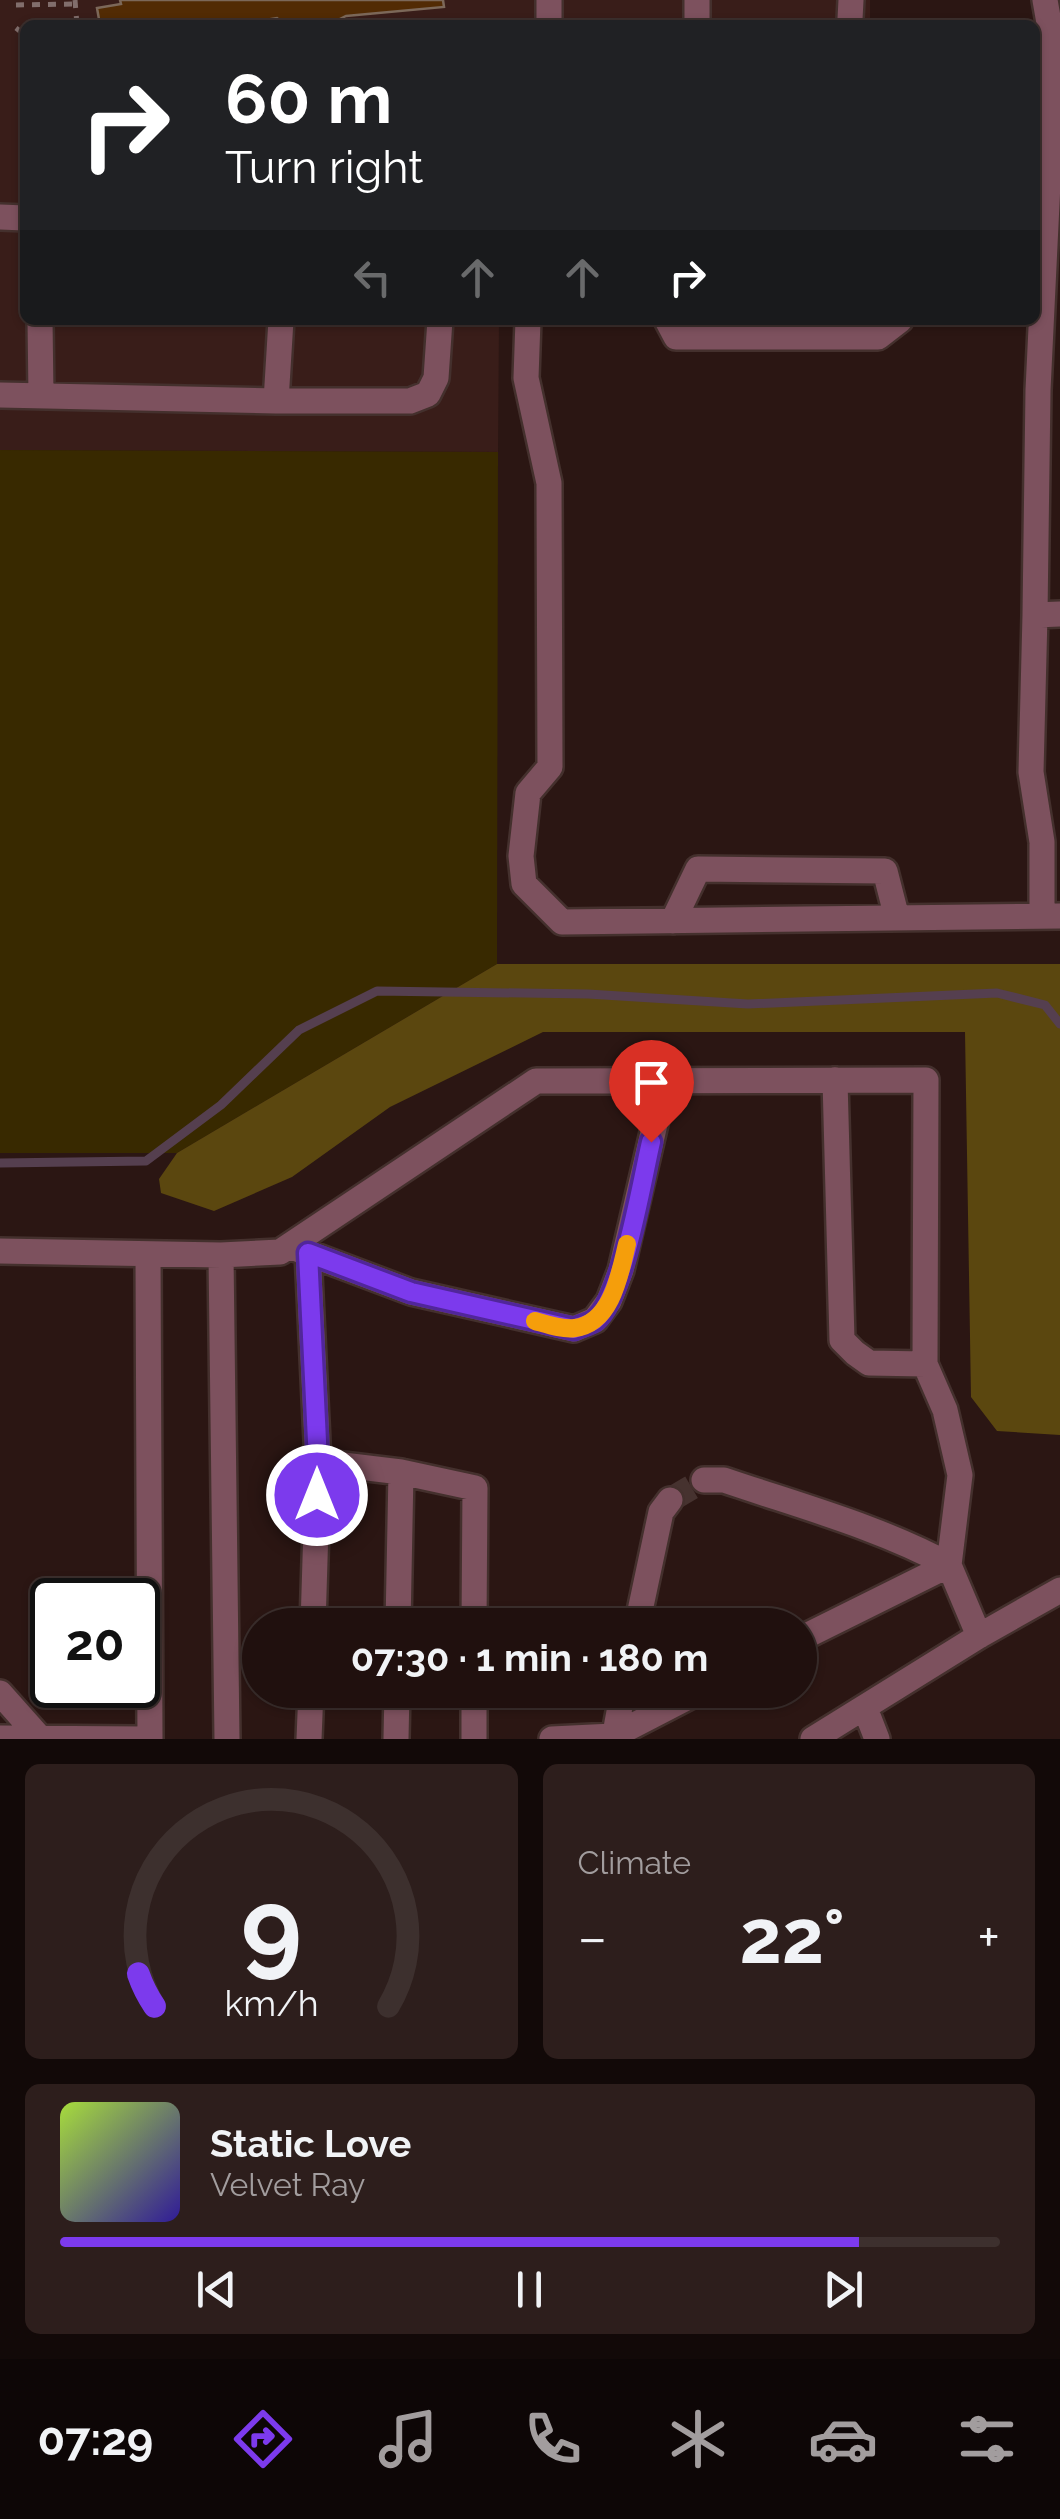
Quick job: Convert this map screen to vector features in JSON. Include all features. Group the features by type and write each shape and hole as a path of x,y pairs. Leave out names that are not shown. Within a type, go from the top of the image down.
{"street":[{"path":"1040,279 1054,59 1045,0"},
{"path":"40,325 41,396"},
{"path":"276,402 281,325"},
{"path":"0,395 410,402 428,394 436,378 440,325"},
{"path":"528,325 526,378 549,483 550,767 528,793 521,856 524,884 562,922 1051,916 1032,772 1047,614 1039,325"},
{"path":"670,325 676,337 878,338 894,325"},
{"path":"673,921 698,869 885,871 898,918"},
{"path":"835,1080 842,1340 869,1363 925,1364"},
{"path":"0,1251 221,1255 298,1249 536,1082 926,1080 925,1364 945,1410 960,1475 949,1565 979,1636"},
{"path":"298,1249 411,1292 574,1329 596,1320 610,1301 620,1270 665,1081"},
{"path":"298,1249 318,1462 314,1608"},
{"path":"0,1738 147,1739 148,1254"},
{"path":"221,1255 228,1739"},
{"path":"318,1462 401,1472 475,1488 474,1608"},
{"path":"398,1608 401,1472"},
{"path":"704,1480 724,1480 830,1516 916,1547 949,1565"},
{"path":"640,1608 660,1512 670,1500"},
{"path":"817,1631 949,1565"},
{"path":"813,1739 1060,1590"},
{"path":"0,1693 40,1738"},
{"path":"309,1739 310,1708"},
{"path":"396,1739 397,1708"},
{"path":"474,1708 474,1739"},
{"path":"614,1738 620,1708"},
{"path":"552,1739 614,1738 669,1708"},
{"path":"865,1708 876,1739"}],"path":[{"path":"16,5 75,2"},
{"path":"16,28 20,31"}],"shaded area":[{"path":"0,0 870,0 870,20 20,20 20,325 499,325 498,452 0,450"},
{"path":"0,450 498,452 497,964 177,1153 0,1153"},
{"path":"497,964 1060,964 1060,1435 997,1431 971,1397 965,1032 543,1032 390,1107 292,1177 214,1211 161,1193 159,1179 177,1153"}],"building":[{"path":"120,0 443,0 444,7 338,20 99,20 97,8 121,4"}],"waterway":[{"path":"0,1163 146,1161 221,1105 299,1030 377,991 588,994 748,1004 997,993 1045,1005 1060,1024"}],"tunnel":[{"path":"670,1500 704,1480"}],"slow traffic":[{"path":"535,1321 574,1329 596,1320 610,1301 627,1244"}],"route":[{"path":"317,1495 308,1253 411,1292 574,1329 596,1320 610,1301 651,1142"}]}
